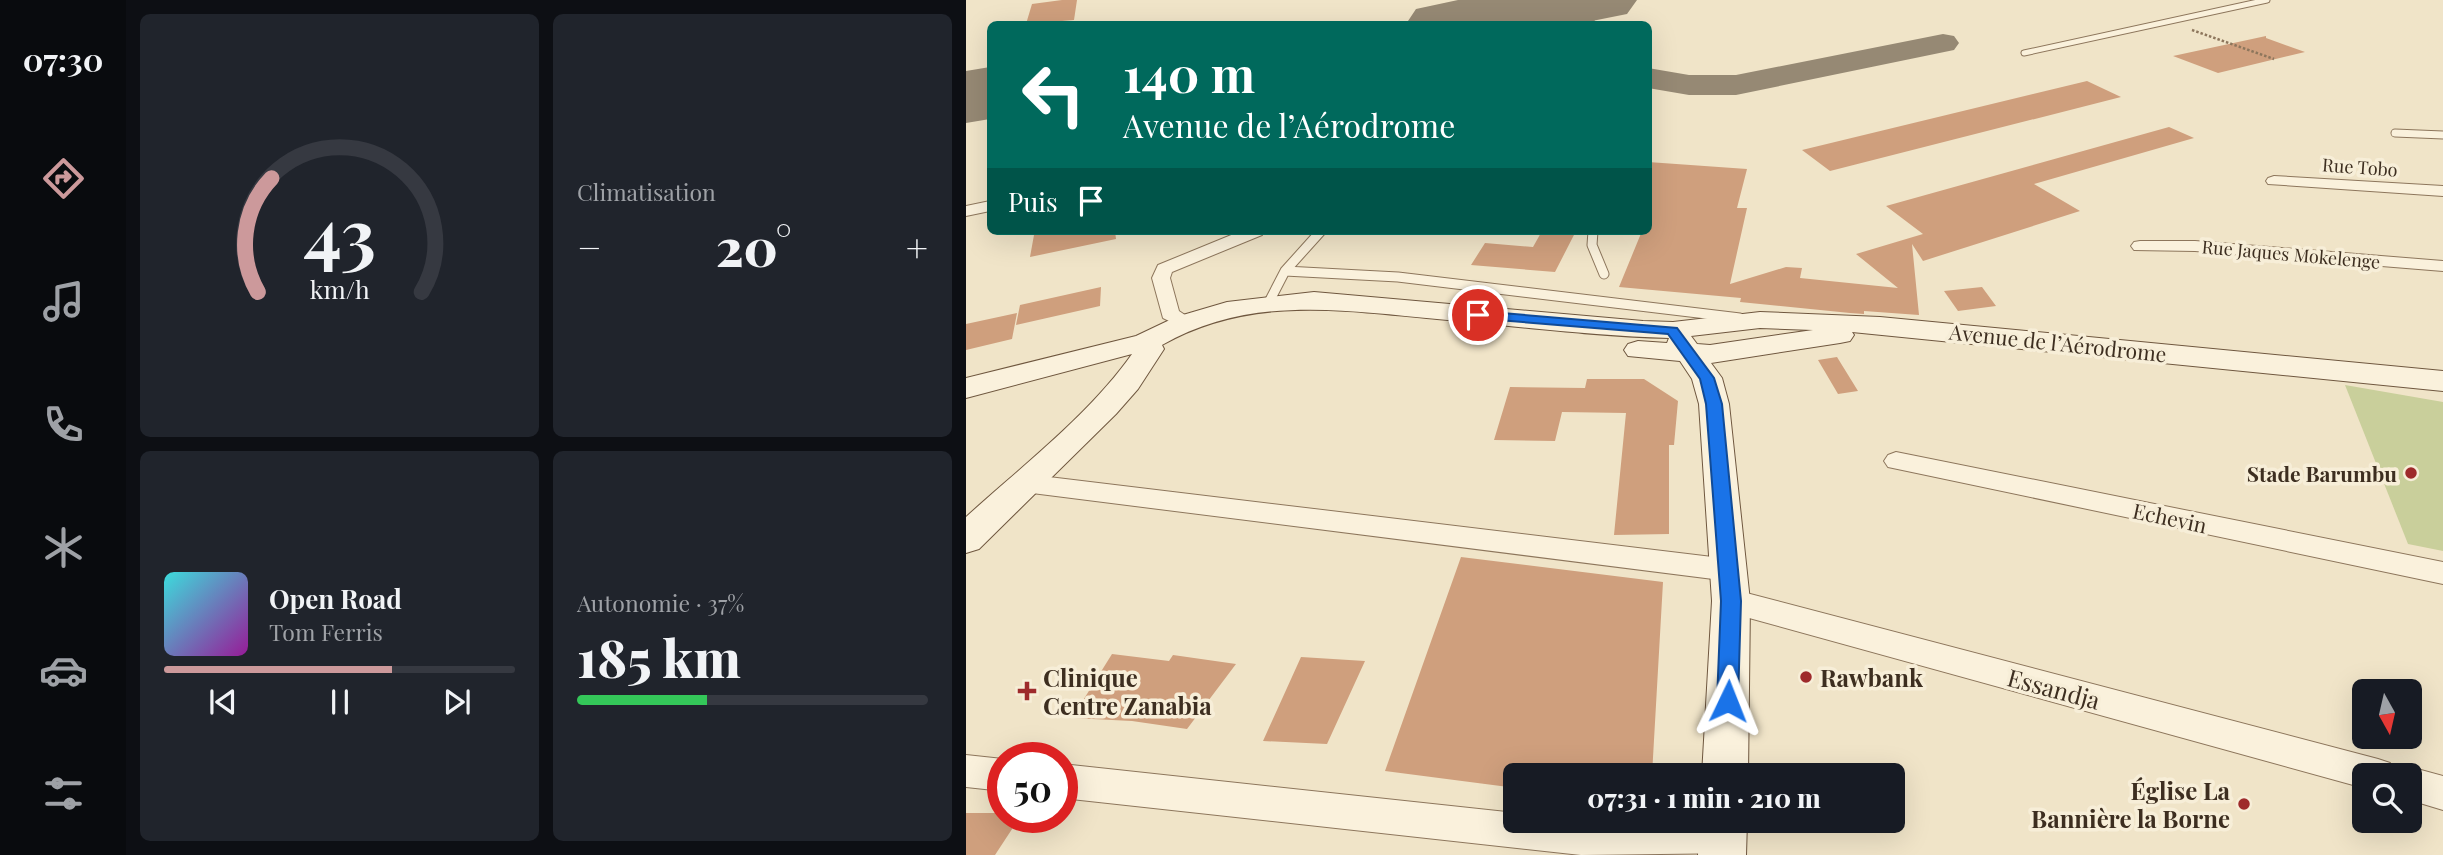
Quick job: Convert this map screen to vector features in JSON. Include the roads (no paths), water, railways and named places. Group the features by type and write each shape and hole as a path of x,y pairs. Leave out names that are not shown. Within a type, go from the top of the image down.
{"main road":[{"name":"Avenue de l’Aérodrome","path":"966,388 1269,302 1314,300 1610,328 1681,342 1760,320 1880,325 2443,381"},
{"path":"966,539 1128,382 1166,330 1261,317 1297,317 1564,345 1681,342 1710,354 1806,342 1880,325"},
{"path":"1681,342 1707,378 1714,404 1730,585 1725,763"}],"street":[{"name":"Rue Tobo","path":"2274,181 2443,191"},
{"path":"966,211 987,207"},
{"path":"1166,330 1170,314 1161,278 1164,269 1246,235"},
{"name":"Rue Jaques Mokelenge","path":"2140,246 2195,246 2443,266"},
{"name":"Echevin","path":"1896,461 2443,573"},
{"name":"Essandja","path":"1024,483 1730,585 2352,767"},
{"path":"966,771 987,773"},
{"path":"1078,783 1723,843"},
{"path":"2422,787 2443,793"}],"lane":[{"path":"2024,52 2267,0"},
{"path":"2395,133 2443,135"},
{"path":"1269,302 1285,271 1317,235"},
{"path":"1593,235 1592,244 1604,274"},
{"path":"1285,271 1412,278 1760,320"}],"place":[{"name":"Stade Barumbu","path":"2411,473"},
{"name":"Rawbank","path":"1806,677"},
{"name":"Clinique Centre Zanabia","path":"1027,691"},
{"name":"Église La Bannière la Borne","path":"2244,804"}]}
